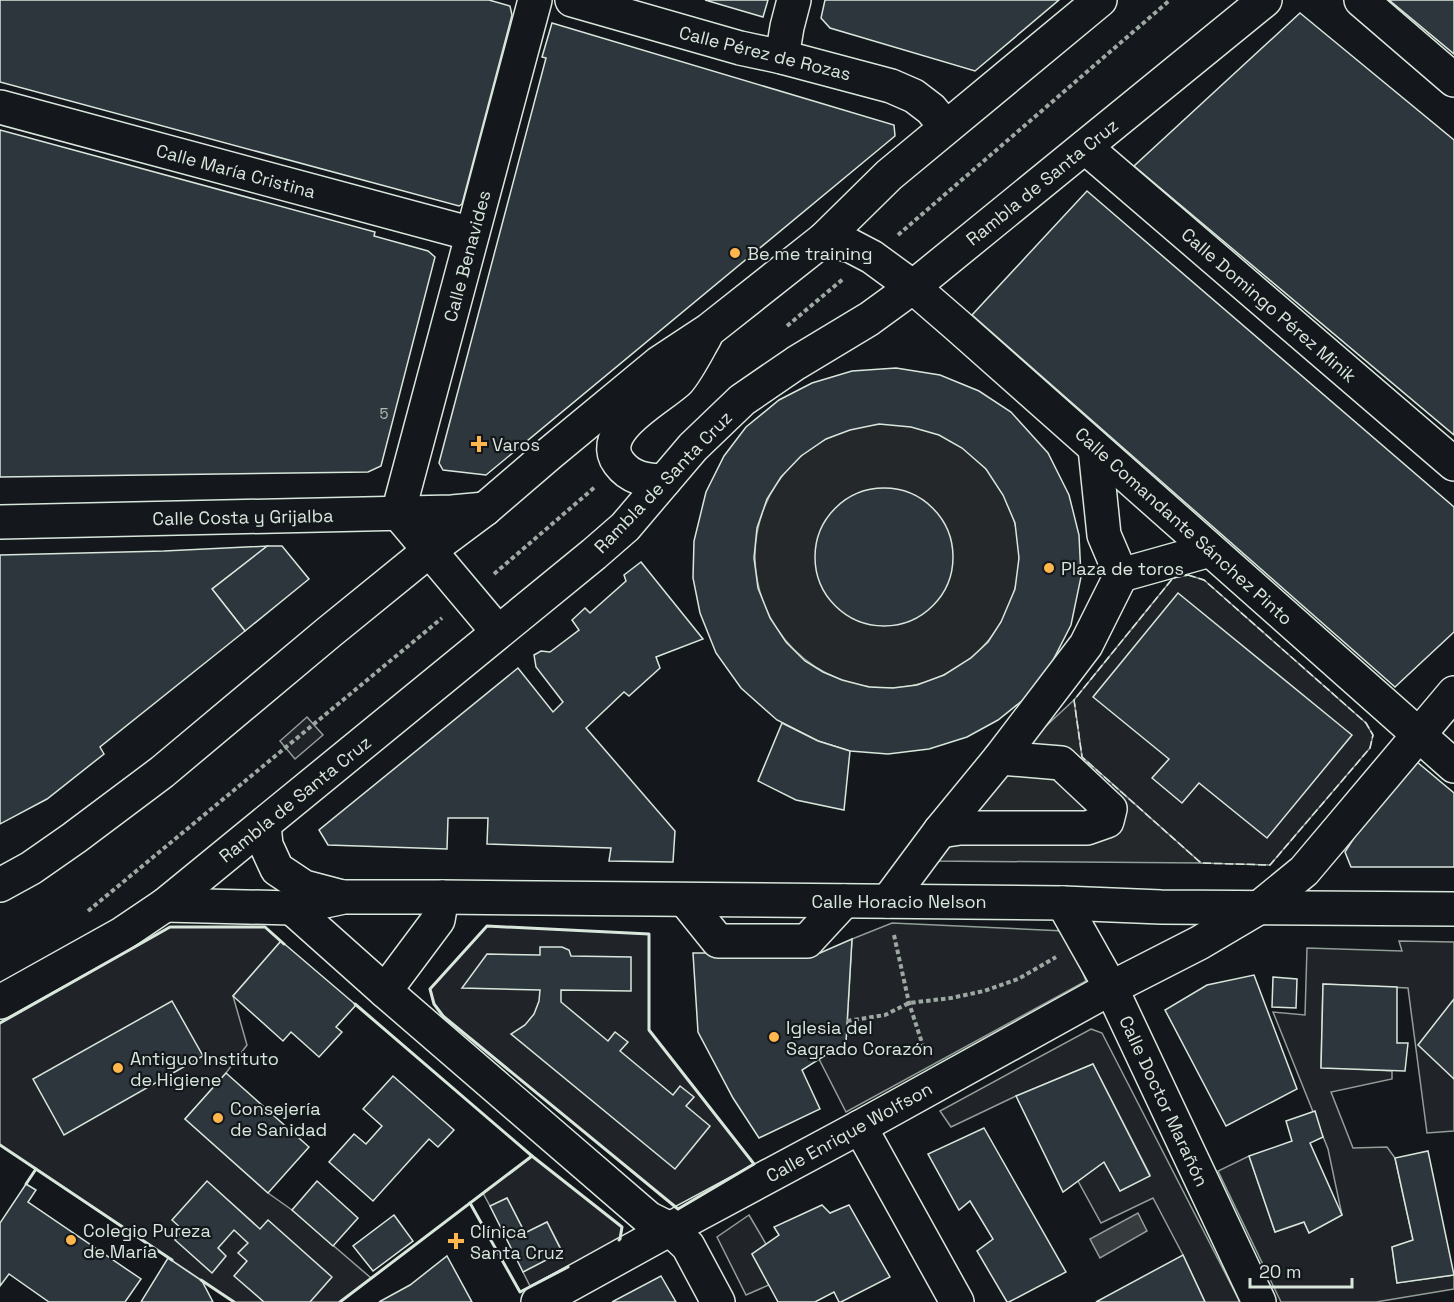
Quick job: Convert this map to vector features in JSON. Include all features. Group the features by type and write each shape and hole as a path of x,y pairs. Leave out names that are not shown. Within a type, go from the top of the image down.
{"street":[{"name":"Calle Benavides","path":"398,513 535,0"},
{"name":"Calle Pérez de Rozas","path":"572,0 740,48 899,89 932,109 946,127"},
{"path":"782,57 794,0"},
{"path":"0,885 31,868 162,772 328,633 430,550 485,509 659,363 709,330 825,239 888,175 1100,0"},
{"name":"Rambla de Santa Cruz","path":"0,1002 122,934 165,905 588,560 625,527 693,447 742,400 796,363 869,319 913,287 1265,0"},
{"path":"1361,0 1454,80"},
{"name":"Calle María Cristina","path":"0,107 472,234"},
{"name":"Calle Domingo Pérez Minik","path":"1085,147 1454,464"},
{"name":"Calle Comandante Sánchez Pinto","path":"825,239 851,246 872,257 913,287 1454,766"},
{"path":"664,481 636,478 620,465 612,448 616,435 625,424 680,380 709,330"},
{"path":"1095,448 1104,535 1121,575"},
{"name":"Calle Costa y Grijalba","path":"0,522 452,512 485,509"},
{"path":"398,513 498,632"},
{"path":"888,901 1086,645 1121,575 1210,550"},
{"name":"Calle Enrique Wolfson","path":"537,1302 1260,908 1304,871 1454,693"},
{"path":"940,831 960,828 1087,828 1107,821 1110,809 1061,763 1000,758"},
{"path":"264,825 266,845 277,869 304,887 344,897"},
{"path":"165,905 292,908 344,897"},
{"name":"Calle Horacio Nelson","path":"344,897 888,901 1063,903 1161,907 1454,909"},
{"path":"385,991 438,920 442,897"},
{"name":"Calle Doctor Marañón","path":"1063,903 1111,988 1259,1302"},
{"path":"1161,907 1165,918 1161,962"},
{"path":"292,908 648,1218 670,1229 688,1246 717,1302"},
{"path":"860,1127 957,1302"}],"path":[{"path":"785,328 872,257 1170,0"},
{"path":"83,915 469,596 620,465"},
{"path":"888,901 909,1003 935,1085"},
{"path":"847,1021 885,1015 909,1003 984,991 1018,979 1083,940"}],"shaded area":[{"path":"887,424 913,427 937,434 971,454 989,472 1009,506 1016,530 1019,556 1016,582 1009,606 989,640 971,658 937,678 913,685 887,688 861,685 837,678 803,658 785,640 765,606 758,582 755,556 758,530 765,506 785,472 803,454 837,434 861,427"},
{"path":"1188,575 1204,580 1366,723 1373,735 1370,748 1270,865 1201,863 1082,757 1074,700 1173,578"},
{"path":"1074,700 1082,757 1201,863 933,861 1019,751"},
{"path":"307,717 323,735 295,759 280,741"},
{"path":"892,923 1064,931 1086,981 846,1112 819,1059 846,1042 852,939"},
{"path":"487,926 649,934 649,1030 754,1164 678,1209 443,1016 434,1004 430,989"},
{"path":"170,927 265,927 281,941 233,996 247,1045 226,1073 185,1119 268,1193 292,1210 371,1278 340,1302 234,1302 0,1145 0,1023"},
{"path":"1399,941 1454,942 1454,1131 1427,1133 1408,988 1323,984 1321,1067 1392,1071 1392,1079 1331,1092 1353,1148 1387,1147 1395,1158 1413,1240 1392,1247 1397,1283 1454,1275 1454,1289 1376,1302 1281,1302 1218,1171 1249,1156 1275,1232 1304,1222 1309,1233 1342,1215 1328,1149 1273,1012 1305,1015 1307,948 1402,951"},
{"path":"1091,1029 1102,1033 1240,1302 1205,1302 1153,1198 1101,1223 1078,1181 1104,1162 1120,1191 1150,1175 1093,1064 1016,1096 951,1127 940,1111"},
{"path":"532,1156 622,1227 620,1239 530,1286 523,1272 562,1251 547,1222 525,1233 507,1198 490,1206 483,1193"},
{"path":"1138,1213 1147,1231 1100,1258 1090,1239"},
{"path":"749,1215 766,1244 752,1254 769,1285 746,1295 717,1237"}],"building":[{"path":"0,0 489,0 510,6 512,15 462,204 459,206 0,82"},
{"path":"705,0 768,0 763,17"},
{"path":"825,0 1059,0 975,71 830,28 821,18"},
{"path":"1389,0 1454,0 1454,54"},
{"path":"1300,13 1454,140 1454,435 1134,166"},
{"path":"552,23 894,125 895,136 486,475 443,470 439,463 546,58 542,57"},
{"path":"0,130 375,232 374,236 428,251 435,257 381,466 368,472 0,477"},
{"path":"1087,191 1454,507 1454,632 1395,687 972,315"},
{"name":"Plaza de toros","path":"896,368 940,375 979,391 1011,412 1048,453 1069,495 1079,535 1081,577 1071,625 1050,666 1023,700 998,720 967,737 929,749 888,754 850,751 818,741 777,720 741,688 716,653 700,613 693,578 694,541 706,492 724,456 746,427 779,400 812,383 852,371","holes":["879,424 911,427 939,435 962,448 986,469 1003,495 1015,523 1019,558 1015,589 1001,622 988,642 971,658 944,675 917,685 893,688 869,687 823,672 805,661 786,642 770,618 758,588 754,558 757,528 767,499 781,477 801,456 826,439 850,430"]},
{"path":"884,488 911,493 923,499 933,508 942,518 948,530 953,557 948,584 942,596 933,606 923,615 911,621 884,626 857,621 845,615 835,606 826,596 820,584 815,557 820,530 826,518 835,508 845,499 857,493"},
{"path":"267,546 282,546 309,579 245,631 212,589"},
{"path":"267,546 212,589 245,631 100,747 104,754 47,799 0,824 0,555"},
{"path":"641,562 703,639 656,657 660,668 629,696 624,692 586,728 675,831 673,862 609,861 611,848 487,844 488,818 448,818 447,849 328,845 319,830 518,668 553,712 563,702 536,667 534,655 541,651 550,652 579,630 572,620 585,608 590,613 626,581 624,575"},
{"path":"1178,593 1352,735 1267,838 1199,783 1182,803 1152,778 1169,759 1093,697"},
{"path":"782,723 818,741 850,751 844,810 796,800 758,781"},
{"path":"1417,762 1454,793 1454,867 1351,867 1345,852 1373,808"},
{"name":"Iglesia del Sagrado Corazón","path":"852,939 846,1042 802,1070 820,1109 759,1138 733,1098 698,1032 693,953 820,953"},
{"path":"281,941 356,1005 336,1027 342,1032 319,1057 291,1032 283,1041 233,996"},
{"path":"540,947 562,947 569,950 571,956 631,957 631,991 561,990 561,1002 608,1041 615,1032 628,1042 620,1051 673,1095 680,1086 694,1097 686,1106 710,1126 675,1169 511,1034 525,1025 534,1014 540,990 462,988 487,954 540,955"},
{"path":"1254,975 1297,1089 1226,1126 1165,1010 1207,985"},
{"path":"1273,977 1297,979 1296,1008 1272,1007"},
{"path":"1323,984 1397,987 1397,1043 1408,1043 1405,1071 1321,1068"},
{"path":"1454,999 1454,1079 1418,1045"},
{"name":"Antiguo Instituto de Higiene","path":"172,1001 203,1056 64,1135 33,1079"},
{"path":"1093,1064 1150,1176 1120,1191 1104,1162 1063,1192 1016,1096"},
{"path":"226,1073 309,1147 268,1193 185,1119"},
{"path":"393,1076 454,1130 438,1147 429,1139 373,1201 329,1162 354,1134 366,1144 382,1126 363,1109"},
{"path":"1315,1111 1323,1137 1310,1143 1342,1215 1309,1233 1304,1222 1275,1232 1249,1156 1292,1141 1286,1121"},
{"path":"984,1128 1066,1272 1009,1302 977,1251 993,1239 970,1201 959,1210 928,1154"},
{"path":"1428,1151 1454,1275 1397,1283 1392,1247 1413,1240 1395,1158"},
{"path":"207,1181 260,1229 268,1220 332,1277 310,1302 264,1302 234,1276 247,1261 238,1253 248,1243 234,1230 218,1248 226,1256 212,1273 175,1240 183,1230 172,1220"},
{"path":"317,1181 358,1218 333,1246 292,1210"},
{"path":"26,1184 36,1190 28,1202 141,1279 125,1302 49,1302 9,1274 0,1286 0,1223"},
{"path":"507,1198 525,1233 547,1222 562,1252 523,1272 490,1206"},
{"path":"822,1205 830,1213 849,1205 890,1277 841,1302 834,1292 815,1302 778,1302 752,1254 779,1235 774,1227"},
{"path":"394,1215 413,1241 373,1271 353,1246"},
{"path":"1183,1255 1205,1302 1096,1302"},
{"path":"447,1256 472,1302 379,1302 410,1285"},
{"path":"168,1258 202,1281 213,1302 141,1302"},
{"path":"661,1276 676,1302 612,1302"}],"fence":[{"path":"1188,575 1204,580 1366,723 1373,735 1370,748 1270,865 1201,863 1082,757 1074,700 1173,578 1188,575"}],"wall":[{"path":"487,926 649,934 649,1030 754,1164 678,1209 443,1016 434,1004 430,989 487,926"},
{"path":"0,1023 170,927 265,927 284,944"},
{"path":"340,1302 532,1156 355,1004"},
{"path":"0,1145 172,1260"},
{"path":"532,1156 622,1227 619,1240"},
{"path":"26,1184 36,1169"},
{"path":"470,1203 520,1292 568,1267"},
{"path":"201,1280 234,1302"}],"place":[{"name":"Be me training","path":"735,253"},
{"name":"Varos","path":"479,444"},
{"name":"Plaza de toros","path":"1049,568"},
{"name":"Iglesia del Sagrado Corazón","path":"774,1037"},
{"name":"Antiguo Instituto de Higiene","path":"118,1068"},
{"name":"Consejería de Sanidad","path":"218,1118"},
{"name":"Colegio Pureza de María","path":"71,1240"},
{"name":"Clínica Santa Cruz","path":"456,1241"}]}
